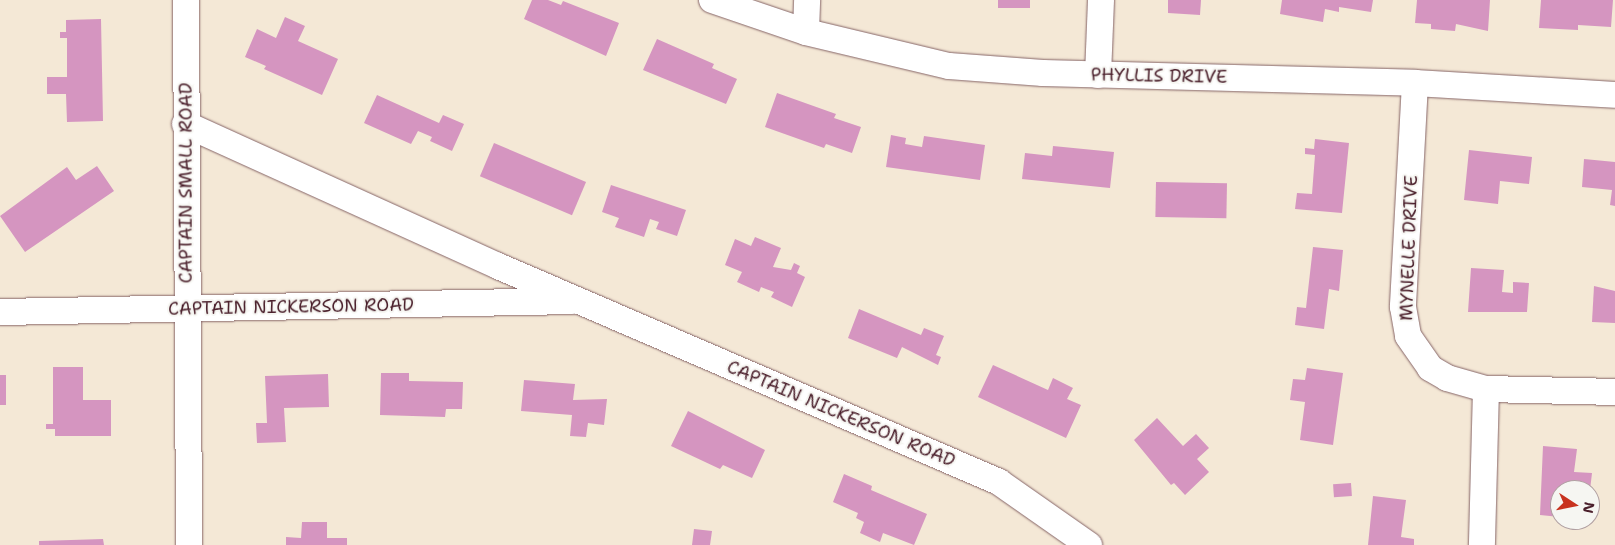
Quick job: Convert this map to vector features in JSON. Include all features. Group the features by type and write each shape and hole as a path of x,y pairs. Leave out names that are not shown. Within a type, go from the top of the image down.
{"street":[{"name":"CAPTAIN SMALL ROAD","path":"186,0 185,124 189,545"},
{"name":"PHYLLIS DRIVE","path":"712,0 806,32 949,66 1098,75 1415,83 1615,95"},
{"path":"806,32 807,0"},
{"path":"1098,75 1101,0"},
{"name":"MYNELLE DRIVE","path":"1415,83 1403,307 1408,336 1430,368 1447,378 1486,388 1615,392"},
{"name":"CAPTAIN NICKERSON ROAD","path":"185,124 583,301 999,482 1088,545"},
{"name":"CAPTAIN NICKERSON ROAD","path":"0,312 187,310 583,301"},
{"path":"1482,545 1486,388"}],"building":[{"path":"532,0 548,0 561,5 563,1 619,23 606,56 524,19"},
{"path":"998,0 1030,0 1030,8 998,8"},
{"path":"1168,0 1201,0 1200,15 1168,13"},
{"path":"1282,0 1373,0 1371,12 1339,7 1339,12 1325,9 1323,22 1280,14"},
{"path":"1417,0 1490,0 1488,31 1456,24 1455,31 1431,29 1431,24 1415,23"},
{"path":"1541,0 1613,0 1611,27 1578,25 1578,30 1539,28"},
{"path":"285,17 305,26 298,41 338,59 322,95 264,69 266,66 245,57 257,29 276,38"},
{"path":"101,19 103,121 67,122 66,94 47,94 47,77 67,77 67,38 60,38 60,32 66,32 66,20"},
{"path":"657,39 714,64 712,68 737,79 726,104 643,70"},
{"path":"777,93 836,114 834,118 861,127 852,153 826,144 824,148 765,127"},
{"path":"377,95 439,123 443,115 464,124 452,151 430,141 432,137 418,131 411,144 364,123"},
{"path":"891,135 906,138 905,144 922,147 924,136 985,145 980,180 886,167"},
{"path":"1315,139 1349,143 1342,213 1295,209 1297,193 1312,194 1315,155 1305,154 1305,148 1314,149"},
{"path":"494,143 586,182 572,215 480,176"},
{"path":"1053,146 1114,152 1110,188 1022,179 1025,153 1052,156"},
{"path":"1469,150 1532,157 1529,184 1500,181 1498,204 1464,200"},
{"path":"1584,159 1615,162 1615,206 1610,205 1612,190 1582,187"},
{"path":"97,166 114,191 25,252 0,216 67,167 76,180"},
{"path":"1156,182 1227,183 1226,218 1155,217"},
{"path":"611,185 686,210 677,236 656,229 659,222 650,219 644,237 615,227 619,218 602,212"},
{"path":"755,237 781,248 773,267 791,270 794,263 800,266 797,273 805,277 792,307 771,297 774,292 761,287 759,292 737,282 742,272 725,265 735,239 751,246"},
{"path":"1313,247 1343,250 1339,291 1329,289 1324,329 1295,325 1297,307 1306,308"},
{"path":"1471,268 1504,270 1502,292 1513,293 1513,282 1529,283 1527,312 1468,312"},
{"path":"1594,286 1615,291 1615,323 1592,322"},
{"path":"859,309 921,335 924,328 944,336 936,355 941,357 938,365 902,347 897,358 848,338"},
{"path":"993,365 1048,390 1053,378 1073,388 1067,399 1081,405 1066,438 978,397"},
{"path":"53,367 83,367 83,400 111,400 111,436 55,436 55,429 46,429 46,424 53,424"},
{"path":"1307,368 1343,373 1333,445 1300,440 1305,402 1290,400 1293,379 1305,380"},
{"path":"381,373 409,373 409,381 463,382 462,409 446,409 445,417 380,415"},
{"path":"328,374 329,407 284,408 286,442 257,443 256,423 267,423 265,376"},
{"path":"0,375 6,375 6,405 0,405"},
{"path":"524,380 575,384 573,400 607,399 604,425 588,423 586,437 570,436 572,415 521,411"},
{"path":"688,411 765,450 752,478 723,465 720,469 671,446"},
{"path":"1157,418 1183,446 1196,434 1209,448 1197,459 1209,472 1185,495 1174,483 1171,485 1134,440"},
{"path":"1543,446 1577,449 1574,472 1592,473 1591,480 1550,480 1550,516 1540,515"},
{"path":"844,474 872,486 871,490 927,514 914,545 883,533 880,542 860,533 864,522 856,518 858,513 833,502"},
{"path":"1351,483 1352,496 1334,497 1333,484"},
{"path":"1373,496 1406,500 1401,537 1414,539 1414,545 1368,545"},
{"path":"302,522 327,522 327,538 347,538 347,545 286,545 286,537 301,538"},
{"path":"694,529 712,531 710,545 692,545"},
{"path":"103,539 104,545 39,545 39,541"}]}
